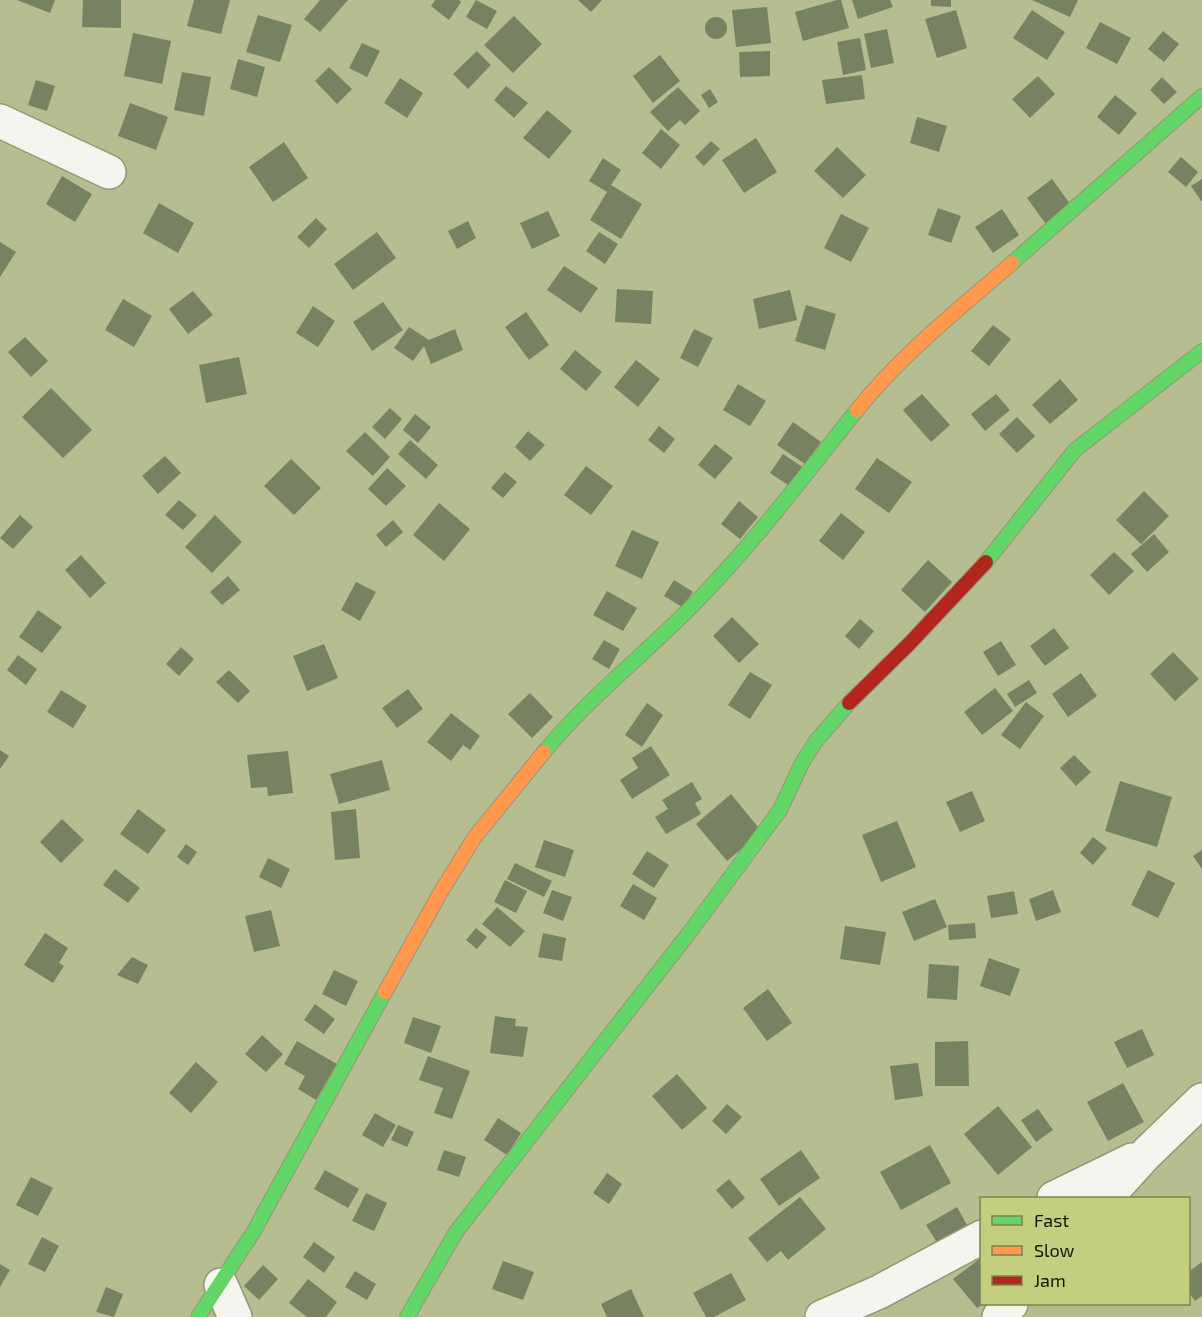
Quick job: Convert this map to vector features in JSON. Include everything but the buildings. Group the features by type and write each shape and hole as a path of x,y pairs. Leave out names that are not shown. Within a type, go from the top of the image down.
{"street":[{"path":"198,1317 221,1285 286,1174 445,885 474,838 549,746 604,687 699,598 772,517 878,384 926,338 1135,158 1202,96"},
{"path":"0,121 109,172"},
{"path":"407,1317 456,1232 689,933 780,810 802,763 816,741 861,690 910,643 992,556 1075,450 1202,351"},
{"path":"1107,1197 1147,1153 1202,1100"},
{"path":"1056,1197 1147,1153"},
{"path":"822,1317 879,1292 980,1238"},
{"path":"221,1285 235,1317"},
{"path":"999,1317 1010,1305"}],"traffic: fast":[{"path":"1012,263 1202,96"},
{"path":"986,562 1075,450 1202,351"},
{"path":"544,752 581,711 720,577 857,410"},
{"path":"407,1317 456,1232 689,933 780,810 802,763 816,741 849,703"},
{"path":"198,1317 254,1231 385,992"}],"traffic: slow":[{"path":"857,410 892,370 1012,263"},
{"path":"385,992 474,838 544,752"}],"traffic: jam":[{"path":"849,703 910,643 986,562"}]}
